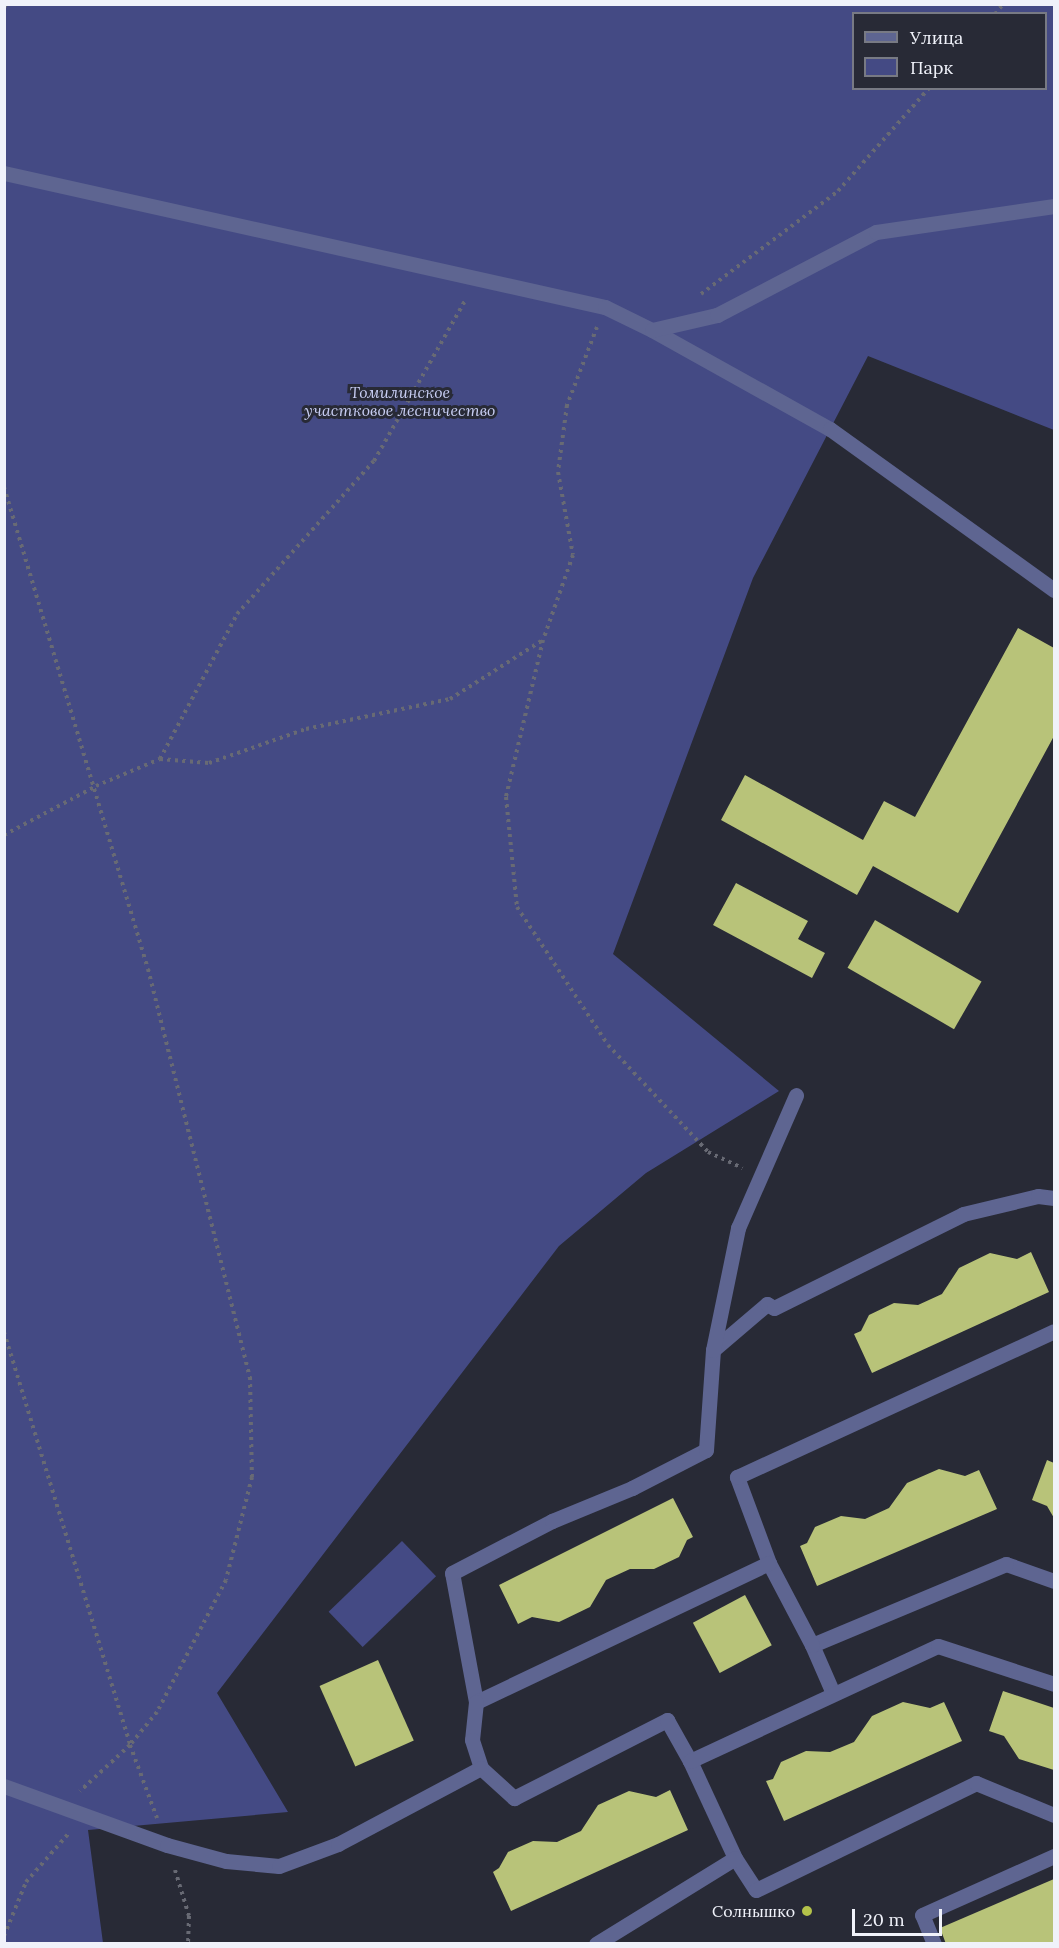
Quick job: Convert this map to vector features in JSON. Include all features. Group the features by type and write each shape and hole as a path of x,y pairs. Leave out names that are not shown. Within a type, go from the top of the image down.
{"street":[{"path":"4,173 604,307 652,330 830,429 1054,590"},
{"path":"652,330 717,315 876,232 1054,206"},
{"path":"796,1095 738,1228 713,1350 706,1450 632,1488 552,1521 452,1573 476,1702 472,1740 481,1768 514,1798 667,1720 690,1761 735,1858 756,1890 976,1784 1054,1815"},
{"path":"713,1350 767,1304 774,1308 963,1214 1038,1196 1054,1198"},
{"path":"833,1693 812,1645 769,1563 737,1476 1054,1331"},
{"path":"476,1702 769,1563"},
{"path":"812,1645 1005,1564 1054,1581"},
{"path":"690,1761 938,1646 1054,1684"},
{"path":"4,1786 167,1845 226,1862 279,1866 338,1844 481,1768"},
{"path":"934,1944 922,1915 1054,1856"},
{"path":"596,1944 735,1858"}],"path":[{"path":"699,295 838,191 927,90"},
{"path":"160,759 237,614 375,461 478,278"},
{"path":"604,307 567,405 558,472 573,555 543,640 506,797 516,907 608,1045 708,1152 760,1177"},
{"path":"4,487 96,786 148,969 250,1377 252,1478 226,1580 157,1712 130,1745 62,1808"},
{"path":"4,835 96,786 160,759 209,763 306,729 450,699 543,640"},
{"path":"4,1332 130,1745 167,1845 189,1916 188,1944"},
{"path":"4,1936 26,1882 82,1816"}],"green space":[{"name":"Томилинское участковое лесничество","path":"5,5 1054,5 1054,430 868,356 753,578 613,954 779,1091 646,1173 559,1246 217,1693 288,1812 88,1830 103,1943 5,1944"},
{"path":"402,1541 436,1576 363,1647 329,1612"}],"building":[{"path":"1018,628 1054,648 1054,736 958,913 873,866 857,895 721,820 745,775 863,840 884,801 915,817"},
{"path":"736,883 808,921 798,939 825,953 812,978 713,925"},
{"path":"875,920 982,982 954,1029 848,968"},
{"path":"1031,1252 1049,1292 872,1373 854,1334 861,1331 869,1315 894,1303 918,1305 942,1294 959,1268 990,1253 1017,1259"},
{"path":"1047,1460 1054,1463 1054,1518 1047,1506 1032,1500"},
{"path":"939,1469 965,1476 979,1470 997,1509 817,1586 800,1546 807,1543 815,1527 841,1516 865,1519 889,1508 907,1483"},
{"path":"673,1498 693,1537 687,1540 679,1557 654,1569 630,1569 606,1580 590,1607 559,1622 532,1617 518,1624 499,1585"},
{"path":"745,1595 772,1645 720,1673 693,1623"},
{"path":"378,1660 414,1740 355,1766 320,1686"},
{"path":"1003,1691 1054,1708 1054,1770 1019,1759 1004,1736 989,1731"},
{"path":"903,1702 930,1708 944,1702 962,1741 784,1821 766,1781 773,1779 781,1762 806,1751 830,1752 854,1742 872,1716"},
{"path":"670,1790 688,1830 511,1911 493,1872 499,1868 508,1852 533,1841 557,1842 581,1831 598,1805 629,1791 656,1797"},
{"path":"1054,1879 1054,1944 946,1944 940,1928"}],"place":[{"name":"Солнышко","path":"807,1911"}]}
